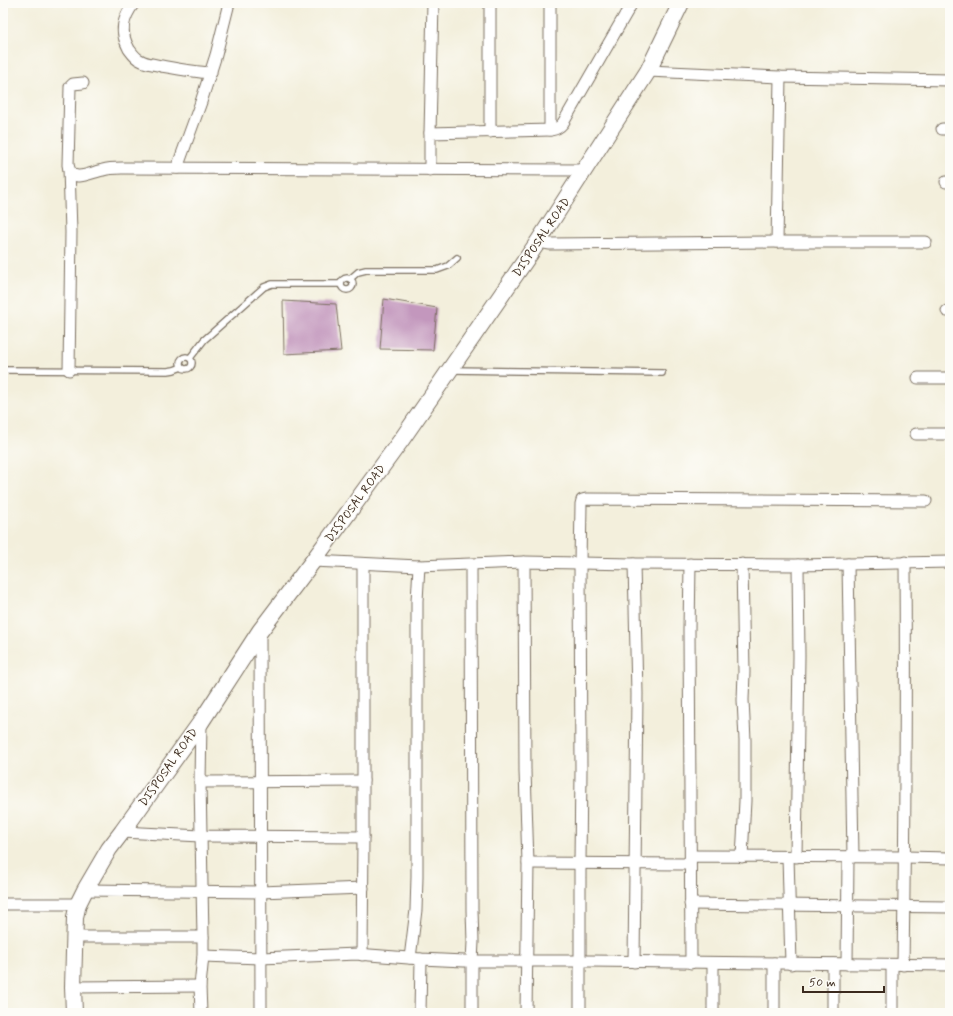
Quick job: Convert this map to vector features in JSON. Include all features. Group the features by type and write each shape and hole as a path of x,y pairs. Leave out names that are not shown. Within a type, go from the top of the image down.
{"street":[{"path":"134,3 127,12 123,30 127,45 133,55 147,63 210,73"},
{"path":"177,168 201,102 230,3"},
{"path":"430,170 433,3"},
{"path":"490,3 490,132"},
{"path":"550,3 550,130"},
{"path":"430,133 550,130 558,128 563,123 632,3"},
{"name":"DISPOSAL ROAD","path":"74,1013 73,987 75,917 78,904 85,890 109,849 200,722 260,631 433,396 538,242 648,71 681,3"},
{"path":"648,71 780,77 950,80"},
{"path":"777,242 780,77"},
{"path":"69,370 71,232 69,168 70,88 73,84 83,83"},
{"path":"69,168 71,173 79,176 108,169 177,168 585,170"},
{"path":"538,242 550,244 926,242"},
{"path":"918,378 950,378"},
{"path":"916,434 950,434"},
{"path":"580,1013 580,504 582,500 926,501"},
{"path":"313,561 419,566 524,562 798,565 950,562"},
{"path":"524,562 525,771 528,863 526,1013"},
{"path":"892,1013 904,907 906,682 905,562"},
{"path":"362,955 363,564"},
{"path":"634,564 637,694 634,962"},
{"path":"690,564 691,963"},
{"path":"742,564 745,755 742,856"},
{"path":"847,964 847,907 850,857 848,564"},
{"path":"471,565 472,1013"},
{"path":"791,964 790,906 800,656 798,565"},
{"path":"419,566 417,601 418,877 415,959 420,1013"},
{"path":"260,631 261,1013"},
{"path":"200,722 203,937 200,986 201,1013"},
{"path":"200,782 362,781"},
{"path":"122,832 201,836 363,837"},
{"path":"528,863 685,864 690,861 692,856 950,858"},
{"path":"85,890 261,892 362,888"},
{"path":"3,904 78,904"},
{"path":"690,904 950,908"},
{"path":"75,937 203,937"},
{"path":"203,956 261,958 362,955 472,961 950,965"},
{"path":"713,963 713,1013"},
{"path":"774,964 774,1013"},
{"path":"833,964 833,1013"},
{"path":"73,987 200,986"}],"lane":[{"path":"341,284 343,279 350,279 358,272 366,270 437,270 448,266 457,258"},
{"path":"341,284 345,290 350,289 353,285 352,280 350,279"},
{"path":"3,370 168,370 182,366 186,369 191,367 192,362 190,358 208,336 264,287 272,284 341,284"},
{"path":"450,370 662,373"}],"building":[{"path":"384,299 437,308 433,350 380,349"},
{"path":"283,301 336,304 341,351 284,354"}]}
